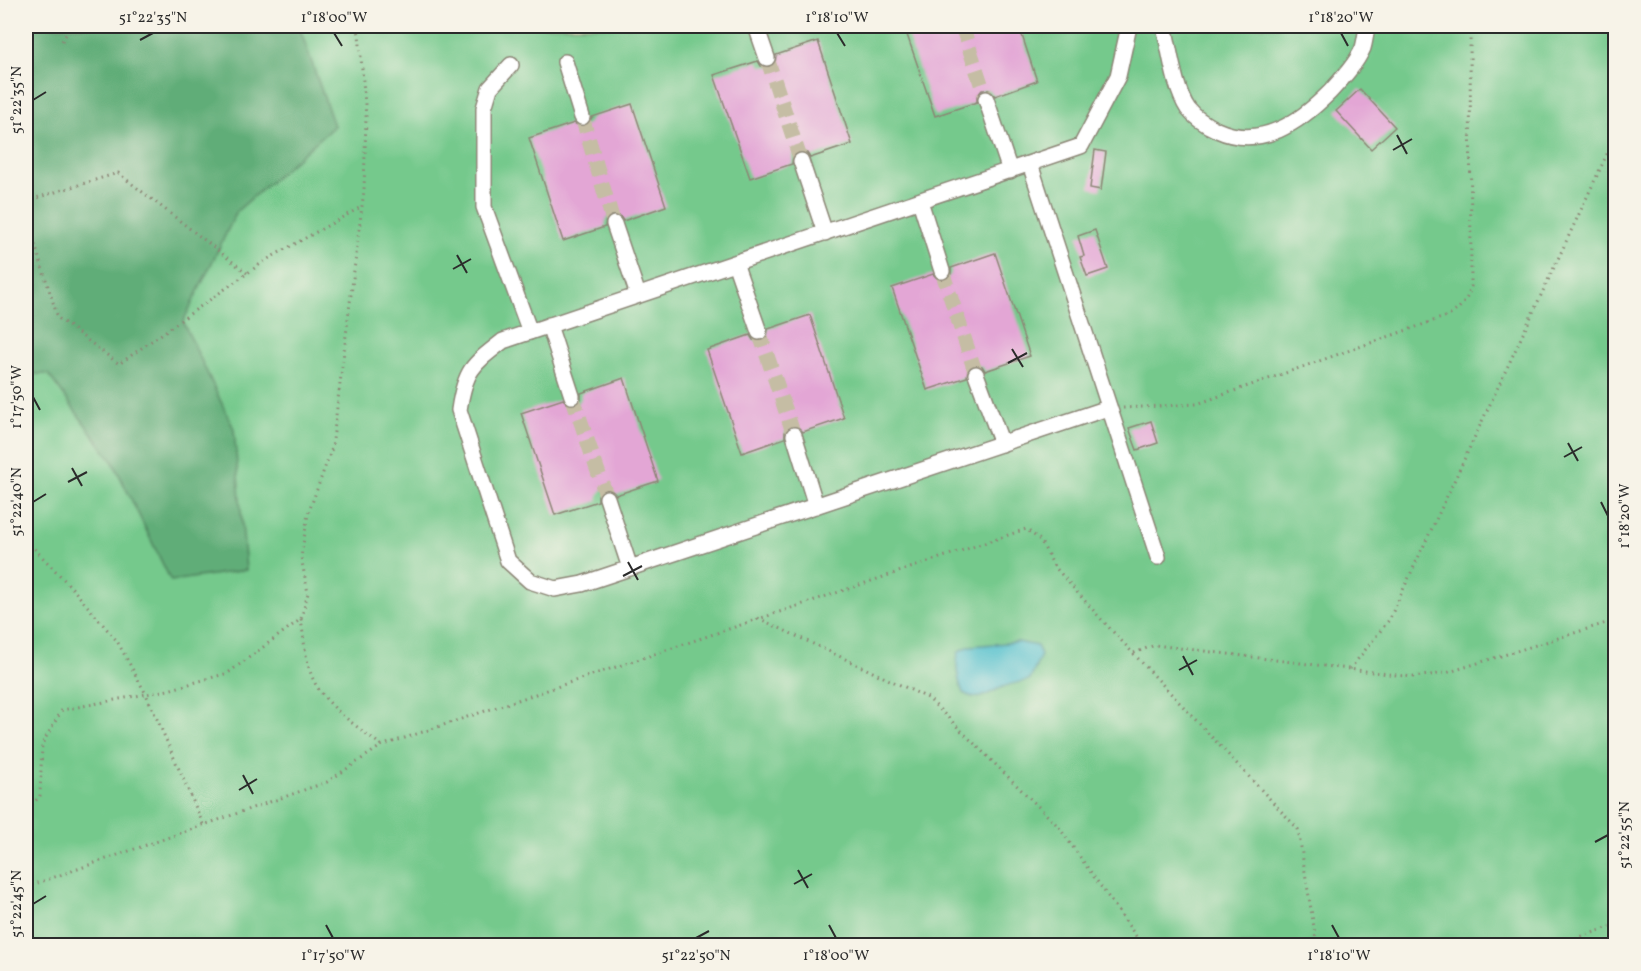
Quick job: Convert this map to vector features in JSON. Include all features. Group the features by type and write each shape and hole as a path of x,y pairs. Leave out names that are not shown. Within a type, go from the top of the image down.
{"lane":[{"path":"756,26 767,58"},
{"path":"1108,408 582,584 555,589 530,581 508,561 459,410 463,384 476,361 503,341 1081,146 1118,76 1129,26"},
{"path":"1164,26 1179,87 1188,108 1203,124 1225,134 1245,138 1269,134 1293,124 1315,106 1344,77 1363,48 1367,26"},
{"path":"565,62 582,117"},
{"path":"512,65 490,88 484,108 484,207 530,332"},
{"path":"986,99 1010,171"},
{"path":"801,161 825,233"},
{"path":"1030,164 1158,557"},
{"path":"921,201 942,271"},
{"path":"614,224 638,295"},
{"path":"735,263 759,332"},
{"path":"549,325 572,396"},
{"path":"976,374 1002,444"},
{"path":"794,435 816,506"},
{"path":"607,498 630,568"}],"path":[{"path":"62,41 71,26"},
{"path":"357,26 366,116 362,207 332,448 308,514 301,556 308,593 301,619 313,680 334,709 381,746"},
{"path":"1108,408 1197,404 1450,315 1461,308 1471,287 1470,26"},
{"path":"1350,669 1389,620 1616,135"},
{"path":"26,201 118,173 247,273"},
{"path":"26,216 58,318 118,364 266,260 362,207"},
{"path":"26,887 327,782 381,746 1026,529 1040,540 1054,566 1298,829 1317,945"},
{"path":"26,540 72,588 117,641 146,694 203,825"},
{"path":"758,618 928,698 1058,826 1143,945"},
{"path":"26,811 40,796 42,744 62,710 168,690 228,673 301,619"},
{"path":"1133,653 1155,645 1413,677 1446,673 1616,620"},
{"path":"1553,945 1616,925"}],"green space":[{"path":"26,26 1615,26 1615,945 26,945"},
{"path":"26,26 299,26 334,126 237,211 183,322 234,429 246,570 171,581 113,462 48,374 26,374"}],"water":[{"path":"1018,642 1037,646 1041,655 1030,680 1006,686 978,698 963,693 957,672 959,651 970,646"}],"building":[{"path":"904,26 1019,26 1037,81 995,96 989,90 982,90 977,96 977,102 935,116"},
{"path":"818,41 852,144 810,158 807,153 798,152 793,155 792,164 750,178 714,75 758,61 761,66 770,67 775,64 776,55"},
{"path":"1360,89 1395,127 1371,149 1336,111"},
{"path":"632,104 666,206 623,221 620,216 611,215 606,218 605,227 563,241 529,138 574,123 585,126 592,117"},
{"path":"1095,150 1106,152 1101,190 1090,188"},
{"path":"1095,230 1108,269 1087,276 1080,257 1084,256 1078,236"},
{"path":"995,253 1030,356 985,371 982,366 973,365 968,368 967,377 927,390 892,288 933,274 939,280 945,280 951,274 951,268"},
{"path":"810,315 844,418 803,432 797,426 791,426 785,432 785,438 742,453 707,350 750,335 753,340 762,341 767,338 768,329"},
{"path":"624,378 658,481 616,495 610,489 603,489 598,495 598,501 555,515 521,413 563,399 569,405 576,405 581,399 581,393"},
{"path":"1151,421 1158,443 1137,450 1129,428"}],"tunnel":[{"path":"962,26 986,99"},
{"path":"767,58 801,161"},
{"path":"582,117 614,224"},
{"path":"942,271 976,374"},
{"path":"759,332 794,435"},
{"path":"572,396 607,498"}]}
